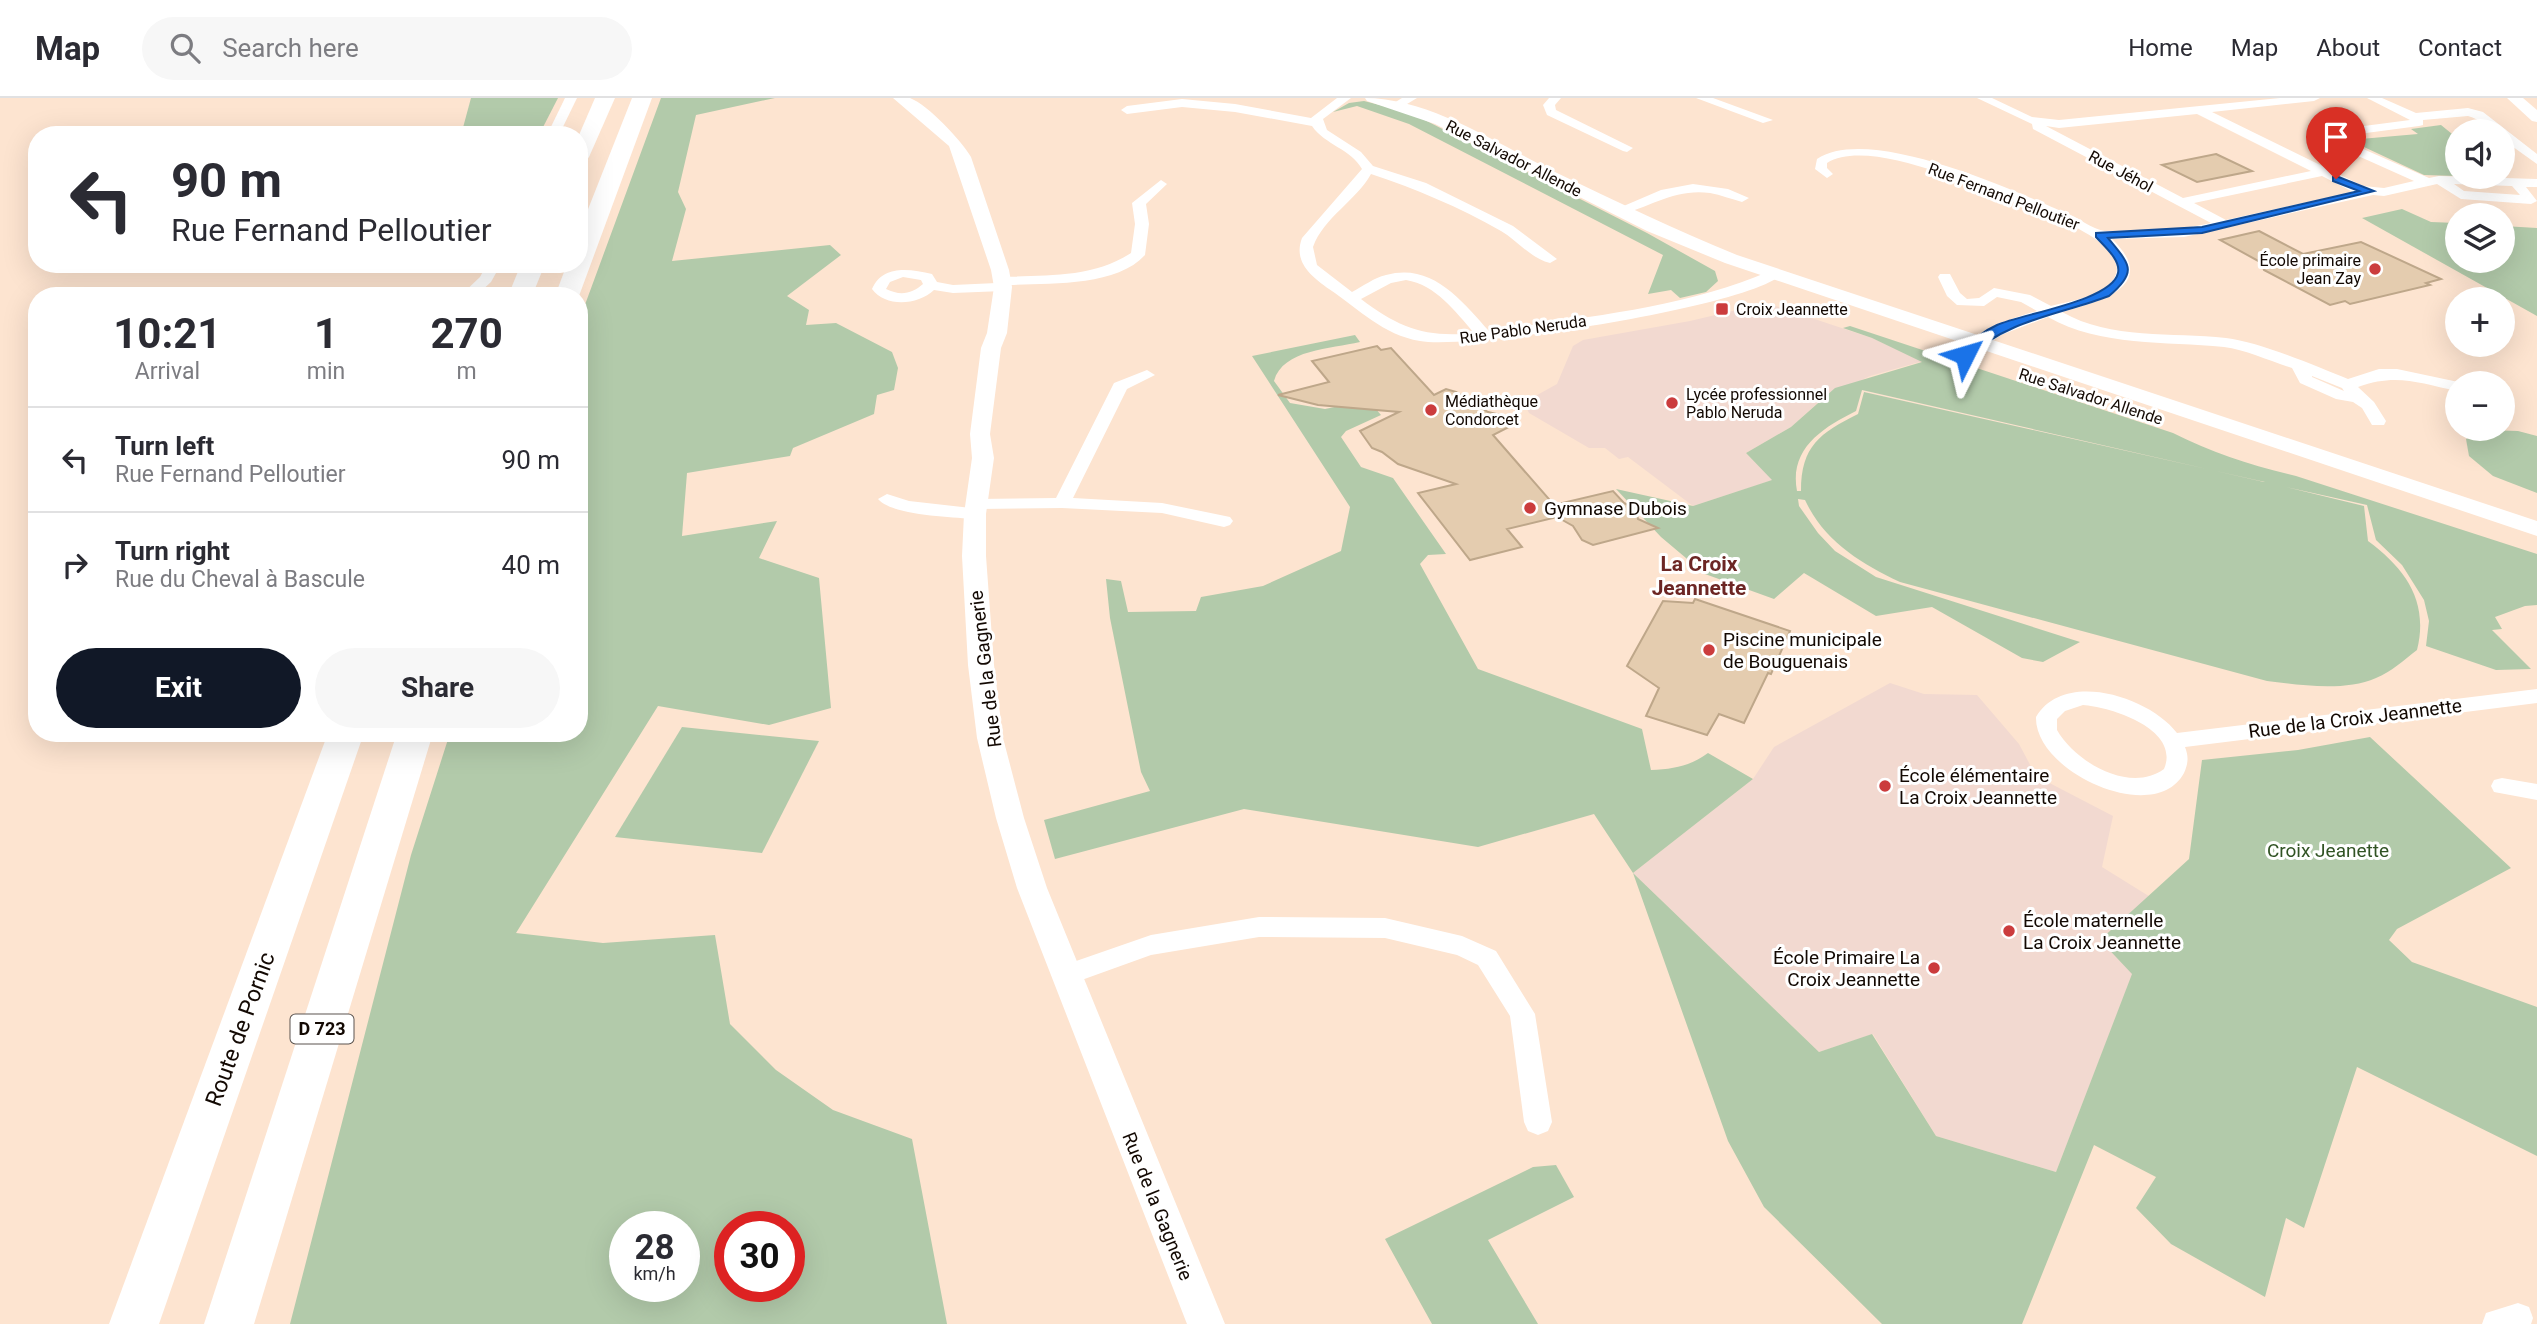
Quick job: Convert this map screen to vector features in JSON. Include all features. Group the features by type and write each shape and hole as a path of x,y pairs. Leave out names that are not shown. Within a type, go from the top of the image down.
{"highway":[{"path":"588,137 605,98"},
{"path":"588,240 642,98"},
{"name":"Route de Pornic","path":"134,1324 343,742"},
{"name":"D 723","path":"229,1324 412,742"}],"street":[{"path":"557,126 571,98"},
{"name":"Rue de la Gagnerie","path":"900,98 956,144 963,157 1003,284 997,333 991,348 980,434 983,458 976,509 975,580 990,738 1021,858 1065,975 1206,1324"},
{"path":"1316,123 1321,114 1345,98"},
{"name":"Rue Salvador Allende","path":"1372,98 1405,102 1653,227 1716,263 1767,278 2537,546"},
{"path":"1555,98 1549,105 1551,112 1628,148"},
{"path":"1702,98 1767,120"},
{"name":"Rue Jéhol","path":"1983,98 2224,224"},
{"path":"2018,116 2059,124 2314,98"},
{"path":"2373,98 2414,117 2419,122 2322,135 2445,187"},
{"path":"2514,98 2537,118"},
{"path":"1127,110 1182,103 1235,108 1316,123 1323,134 1358,154 1368,169 1421,186 1458,204 1508,229 1550,260"},
{"path":"2199,110 2322,172 2369,191"},
{"path":"2414,117 2468,112 2484,119"},
{"path":"2515,143 2537,160"},
{"name":"Rue Fernand Pelloutier","path":"1827,174 1821,169 1821,162 1843,153 1891,156 1964,178 2058,215 2100,235 2123,263 2123,273 2118,283 2105,294 2003,327 1971,349"},
{"name":"Rue Pablo Neruda","path":"1368,169 1354,190 1312,233 1306,246 1307,256 1315,272 1380,321 1403,332 1440,340 1484,335 1679,306 1767,278"},
{"path":"2181,202 2322,172"},
{"path":"2100,235 2184,233 2369,191 2384,192 2433,181 2445,181"},
{"path":"2449,189 2461,195 2531,200 2515,183"},
{"path":"2515,183 2537,183"},
{"path":"931,285 953,289 1104,273 1125,266 1138,256 1142,224 1139,203 1161,184"},
{"path":"1619,211 1681,187 1709,188 1742,198"},
{"path":"477,287 489,273"},
{"path":"1945,277 1955,299 1963,303 1984,302 1994,292 2002,292 2025,298 2068,322 2134,338 2228,343 2298,365 2352,391 2368,405 2378,421"},
{"path":"1351,298 1387,279 1420,279 1442,289 1484,335"},
{"name":"Rue Salvador Allende","path":"1971,349 2537,529"},
{"path":"1062,503 1120,387 1147,374"},
{"path":"2352,391 2379,374 2397,374 2445,384"},
{"path":"887,499 906,506 976,509 1062,503 1161,508 1224,521"},
{"name":"Rue de la Croix Jeannette","path":"2173,741 2537,696"},
{"path":"2083,698 2100,699 2134,709 2150,718 2173,741 2179,758 2170,778 2147,786 2129,786 2102,779 2077,767 2053,745 2046,722 2049,713 2057,705 2083,698"},
{"path":"2502,786 2537,792"},
{"path":"1065,975 1151,945 1259,927 1385,928 1462,946 1487,958 1522,1014 1538,1122"}],"shaded area":[{"name":"Lycée professionnel Pablo Neruda","path":"1766,303 1872,338 1923,361 1870,376 1821,400 1791,427 1746,453 1773,480 1693,506 1628,457 1619,459 1605,448 1589,448 1529,413 1526,407 1530,399 1557,384 1573,346 1583,340 1690,321"},
{"name":"École Primaire La Croix Jeannette","path":"1890,683 1924,694 1977,695 2019,744 2036,776 2113,816 2102,867 2160,903 2056,1172 1936,1136 1873,1034 1819,1052 1633,873 1753,779 1774,747"}],"green space":[{"path":"471,98 558,98 544,126 463,126"},
{"path":"661,98 775,98 696,115 678,192 686,209 672,261 830,245 841,255 787,296 809,310 806,325 836,323 892,352 898,368 894,390 877,395 874,414 793,448 790,456 687,473 682,536 777,521 759,558 819,578 831,708 769,725 658,706 516,933 603,943 715,935 730,1024 776,1070 833,1110 912,1139 947,1324 290,1324 411,855 447,742 588,742 588,297"},
{"path":"1364,101 1411,113 1647,233 1715,271 1718,281 1706,292 1680,298 1671,290 1648,294 1663,255 1409,124 1357,106 1333,112 1349,103"},
{"path":"2441,125 2445,128 2445,176 2424,175 2349,140 2418,134 2411,129"},
{"path":"2402,209 2431,222 2445,223 2445,264 2362,218"},
{"path":"2515,227 2537,228 2537,316 2515,304 2515,287 2485,287 2460,273 2515,273"},
{"path":"1850,326 2173,433 2233,458 2537,554 2537,605 2525,606 2495,617 2502,629 2492,630 2531,669 2496,670 2426,646 2429,621 2424,600 2402,565 2376,540 2367,505 2286,487 2364,506 2368,541 2393,563 2411,588 2420,617 2417,650 2382,675 2363,682 2336,686 2267,681 1900,582 1857,559 1833,539 1813,515 1805,500 1798,499 1799,506 1818,533 1835,551 1876,577 2080,642 2043,662 2022,658 1932,607 1876,616 1804,573 1774,599 1705,574 1661,537 1616,489 1693,506 1772,480 1746,453 1791,427 1835,388 1922,362 1872,338 1843,328","holes":["1862,390 2213,470 1864,392 1858,414 1833,428 1815,443 1805,463 1801,491 1797,491 1796,476 1803,452 1820,433 1856,411"]},
{"path":"1355,335 1360,342 1310,352 1287,362 1274,381 1290,403 1325,409 1368,400 1381,415 1346,431 1341,437 1361,467 1393,478 1446,554 1428,555 1420,564 1478,669 1642,729 1651,770 1681,766 1708,753 1753,779 1633,873 1594,814 1478,847 1244,809 1055,859 1044,820 1150,791 1141,772 1110,618 1106,579 1121,581 1128,612 1196,611 1201,597 1263,586 1341,551 1350,507 1252,356"},
{"path":"2515,431 2537,436 2537,493 2493,476 2469,456 2466,441 2515,441"},
{"path":"682,727 819,741 762,853 615,837"},
{"name":"Croix Jeanette","path":"2370,737 2511,868 2397,929 2389,940 2412,962 2537,1007 2537,1156 2357,1067 2304,1228 2286,1218 2265,1297 2171,1244 2136,1208 2156,1177 2094,1145 2022,1324 1882,1324 1764,1207 1728,1141 1633,873 1819,1052 1872,1034 1936,1136 2056,1172 2132,974 2100,940 2189,859 2202,760 2298,750"},
{"path":"1556,1165 1574,1197 1488,1240 1538,1324 1432,1324 1385,1239 1533,1167"}],"building":[{"path":"2216,154 2252,171 2197,182 2162,165"},
{"name":"École primaire Jean Zay","path":"2259,231 2303,254 2361,242 2441,279 2426,283 2430,285 2350,304 2345,301 2330,305 2264,270 2262,263 2220,240"},
{"path":"1377,346 1381,350 1391,348 1434,395 1446,389 1456,392 1488,412 1514,418 1505,422 1511,426 1493,435 1554,505 1613,491 1630,506 1638,519 1658,528 1593,545 1582,540 1573,526 1557,517 1507,529 1522,547 1470,560 1418,493 1456,484 1398,464 1372,448 1360,431 1399,412 1318,405 1278,395 1329,382 1312,361"},
{"name":"Piscine municipale de Bouguenais","path":"1695,599 1790,631 1771,674 1768,673 1744,723 1719,714 1707,735 1646,716 1659,688 1627,666 1663,601 1693,603"}],"place":[{"name":"École primaire Jean Zay","path":"2375,269"},
{"name":"Croix Jeannette","path":"1722,309"},
{"name":"Lycée professionnel Pablo Neruda","path":"1672,403"},
{"name":"Médiathèque Condorcet","path":"1431,410"},
{"name":"Gymnase Dubois","path":"1530,508"},
{"name":"Piscine municipale de Bouguenais","path":"1709,650"},
{"name":"École élémentaire La Croix Jeannette","path":"1885,786"},
{"name":"École maternelle La Croix Jeannette","path":"2009,931"},
{"name":"École Primaire La Croix Jeannette","path":"1934,968"}],"district":[{"name":"La Croix Jeannette","path":"1699,576"}],"route":[{"path":"1965,355 1982,338 2003,327 2085,302 2105,294 2118,283 2123,273 2123,263 2116,251 2100,235 2184,233 2369,191 2360,190 2336,179"}]}
